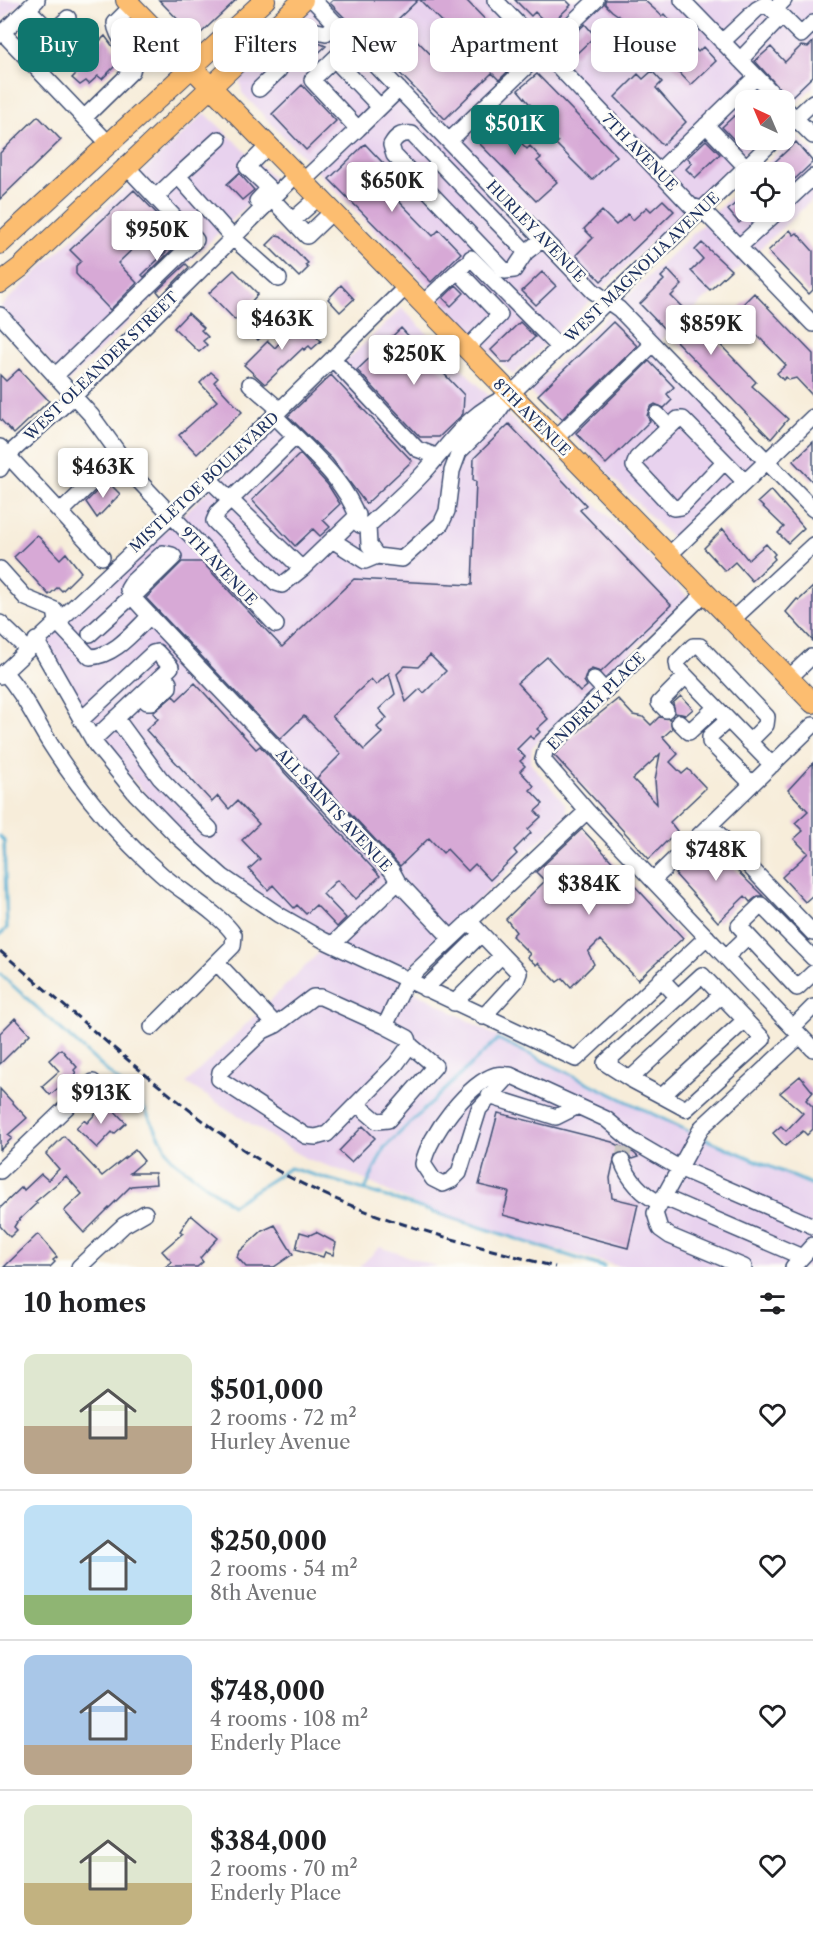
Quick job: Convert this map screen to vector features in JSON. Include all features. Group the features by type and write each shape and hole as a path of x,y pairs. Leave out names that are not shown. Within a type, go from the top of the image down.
{"main road":[{"path":"201,60 265,0"},
{"path":"0,283 21,267 125,165 303,0"},
{"name":"8TH AVENUE","path":"129,3 144,18"},
{"path":"0,244 188,72"},
{"name":"8TH AVENUE","path":"196,72 705,593 804,689"}],"street":[{"name":"HURLEY AVENUE","path":"313,0 331,18"},
{"name":"7TH AVENUE","path":"495,0 512,18"},
{"path":"577,18 596,0"},
{"path":"682,0 768,90"},
{"path":"784,0 776,9 801,35 813,23"},
{"path":"84,117 132,71 131,59 115,24 129,3"},
{"path":"42,18 32,4 1,34 108,143"},
{"path":"722,42 757,9 766,4 775,12 780,18 779,22 740,60"},
{"path":"259,89 279,70 283,52 308,29 326,33 330,30"},
{"path":"330,63 312,80 358,129"},
{"path":"346,72 380,107"},
{"name":"HURLEY AVENUE","path":"382,72 593,291 619,309 813,509"},
{"path":"449,141 520,72"},
{"name":"7TH AVENUE","path":"564,72 691,206 702,208 813,324"},
{"path":"658,172 756,77"},
{"name":"WEST OLEANDER STREET","path":"0,469 4,451 73,396 267,203 358,129 399,90"},
{"path":"795,119 813,102"},
{"path":"706,125 741,162"},
{"path":"795,127 813,136"},
{"path":"526,252 412,134 403,133 395,138 391,146 394,155 559,347"},
{"path":"156,197 219,138"},
{"path":"268,146 248,167 269,188 256,200 267,203 293,220 307,236 325,205"},
{"name":"WEST MAGNOLIA AVENUE","path":"751,162 764,150"},
{"path":"413,176 434,156"},
{"path":"55,376 196,240 125,165"},
{"path":"178,177 233,238 279,279"},
{"name":"WEST MAGNOLIA AVENUE","path":"510,395 735,177"},
{"path":"795,194 813,177"},
{"path":"488,212 504,198"},
{"path":"293,220 325,205"},
{"path":"739,247 766,222"},
{"path":"477,253 505,271 514,270 526,252 543,239"},
{"path":"422,304 477,253"},
{"path":"458,271 500,315 466,350"},
{"name":"MISTLETOE BOULEVARD","path":"2,674 171,516 406,287"},
{"path":"146,289 163,307"},
{"name":"9TH AVENUE","path":"0,315 91,415 138,480 276,625"},
{"path":"555,439 639,361 653,344"},
{"path":"333,359 366,404 400,440 436,456"},
{"path":"250,384 277,413 295,437 324,464 345,489 373,550 402,559 441,524 447,511 452,471 459,452 495,416 510,395"},
{"path":"332,540 365,561 373,550 368,526 426,470 436,456 485,405 510,395"},
{"path":"657,414 669,427"},
{"path":"669,555 813,417"},
{"path":"724,462 681,507 674,508 634,466 637,458 669,427 678,419 683,419 744,482"},
{"path":"295,437 218,512 214,521 276,583 282,585 302,569 357,512 383,511"},
{"path":"4,451 102,557"},
{"path":"61,512 120,455"},
{"path":"426,470 444,476 451,483"},
{"path":"209,479 302,569"},
{"path":"732,620 813,545"},
{"path":"0,569 26,598 55,610 57,622 90,657 102,657 113,651 150,616"},
{"name":"ENDERLY PLACE","path":"705,593 542,754 546,766 587,811 813,1049"},
{"name":"ALL SAINTS AVENUE","path":"90,634 132,596 392,871 398,882 451,938"},
{"path":"0,623 32,645 93,740 136,794 176,835 223,877 279,915 333,944 483,1017 576,1059 707,937"},
{"path":"749,742 766,725 767,717 700,646 693,646 677,662 678,668 749,742 772,765"},
{"path":"81,720 153,653 158,652 171,667 93,740"},
{"path":"804,689 811,657"},
{"path":"2,674 25,699 50,743 83,790 124,837 160,873 231,930 233,946 152,1027"},
{"path":"666,710 659,703 686,676"},
{"path":"594,679 605,691"},
{"path":"679,722 689,732 716,707"},
{"path":"116,718 154,771 210,829"},
{"path":"728,720 710,736 710,742 752,784"},
{"path":"653,880 813,725"},
{"path":"385,1026 407,980 587,811"},
{"path":"710,825 813,933"},
{"path":"333,944 398,882"},
{"path":"813,958 761,905 739,926 797,988 813,973"},
{"path":"469,921 519,973 516,981 483,1017"},
{"path":"425,989 481,934"},
{"path":"726,957 748,936"},
{"path":"454,1003 502,955"},
{"path":"217,963 276,1025"},
{"path":"702,975 763,1039 686,1109 605,1063 678,997 702,975"},
{"path":"661,979 678,997"},
{"path":"630,1079 721,995"},
{"path":"357,1104 377,1121 388,1120 435,1066 410,1045 408,1038 321,997 313,997 276,1025 263,1031 220,1072 219,1078 306,1136 316,1137 327,1134 396,1064 410,1045"},
{"path":"744,1267 670,1236 660,1229 655,1213 702,1127 797,1032 813,1007"},
{"path":"662,1096 745,1020"},
{"path":"510,1075 479,1109 459,1173 452,1180 443,1184 433,1179 423,1164 447,1116 485,1081 498,1074 510,1075 606,1119 626,1149 636,1185 651,1199 662,1200 797,1262 813,1245"},
{"path":"0,1171 93,1082"},
{"path":"489,1096 556,1117 576,1107"},
{"path":"626,1149 679,1168 813,1226"},
{"path":"79,1267 123,1225 145,1213"}],"shaded area":[{"path":"0,0 24,0 0,23"},
{"path":"320,0 813,0 813,87 795,104 795,90 735,90 735,150 748,150 513,375 242,93 240,81 244,72 318,72 318,18 301,18"},
{"path":"205,113 274,178 68,382 0,307"},
{"path":"795,136 813,152 813,199 795,216 795,162 768,162 780,150 795,150"},
{"path":"735,193 735,222 788,222 753,255 714,213"},
{"path":"704,223 743,264 655,346 767,461 678,545 529,391"},
{"path":"402,308 688,597 532,747 530,763 565,803 567,814 404,972 402,984 494,1035 711,1142 813,1187 813,1267 621,1267 444,1218 354,1175 305,1158 186,1083 333,939 250,889 193,847 117,762 79,703 44,638 188,510"},
{"path":"380,1247 438,1267 359,1267"}],"building":[{"path":"159,0 236,0 217,18 213,18 213,22 201,33 201,18 176,18"},
{"path":"333,0 418,0 399,18 345,18 330,3"},
{"path":"420,0 466,0 484,18 438,18"},
{"path":"515,0 566,0 571,5 557,18 541,18 535,12 531,16"},
{"path":"605,0 644,0 668,18 622,18 605,4"},
{"path":"585,24 591,31 591,40 579,51 579,30"},
{"path":"105,36 111,44 111,70 102,79 98,76 89,84 86,81 80,85 72,78 78,72 99,72 99,42"},
{"path":"418,41 430,54 430,72 507,72 499,80 492,73 445,119 398,72 418,72"},
{"path":"813,42 813,76 795,93 795,90 781,90 755,61 771,47 785,62 801,46 808,47"},
{"path":"318,43 326,46 318,53"},
{"path":"703,47 716,61 691,85 679,72 698,72 698,52"},
{"path":"653,72 662,82 656,88 686,122 663,145 615,97 638,74 643,79"},
{"path":"537,74 617,156 592,180 556,144 558,142 549,132 528,113 533,108 518,90"},
{"path":"302,85 336,121 306,150 272,114"},
{"path":"506,110 518,121 509,130 527,149 530,146 541,158 537,161 557,182 536,201 474,138 489,120 496,116 498,118"},
{"path":"735,115 735,141 722,127"},
{"path":"38,116 61,140 0,199 0,153"},
{"path":"706,140 720,154 695,178 686,169 692,163 687,158"},
{"path":"795,143 813,162 795,179 795,162 775,162 787,150 795,150"},
{"path":"365,144 400,181 389,191 433,236 439,230 461,253 431,282 329,179"},
{"path":"239,173 254,190 242,200 227,184"},
{"path":"134,190 163,220 118,263 137,283 110,310 76,274 76,266 81,261 70,250"},
{"path":"663,200 674,211 601,281 576,255 593,238 584,229 602,211 616,225 628,214 633,220 647,207 651,211"},
{"path":"735,204 735,218 728,210"},
{"path":"790,230 794,235 797,233 813,251 813,290 809,294 768,251"},
{"path":"277,235 281,236 308,263 305,265 308,268 299,277 267,245"},
{"path":"702,243 731,270 710,290 691,271 703,259 695,250"},
{"path":"170,248 172,250 144,277 142,275"},
{"path":"186,264 189,267 161,296 157,291"},
{"path":"234,270 258,294 235,320 209,293"},
{"path":"668,270 682,285 671,296 699,324 697,326 709,338 712,336 756,382 752,386 788,419 771,439 640,304 664,280 661,277"},
{"path":"542,272 556,286 536,305 522,291"},
{"path":"341,285 354,299 340,312 328,299"},
{"path":"456,285 464,293 451,306 443,298"},
{"path":"754,293 813,354 813,396 796,378 789,380 786,377 783,380 777,373 786,365 757,335 755,338 747,329 739,337 733,331 743,322 734,313"},
{"path":"188,313 204,328 201,330 208,337 203,341 207,345 199,352 174,328"},
{"path":"301,318 307,324 310,321 317,328 313,332 321,341 312,349 309,346 304,350 303,348 265,384 244,365 268,341 275,348"},
{"path":"264,321 271,328 258,340 251,333"},
{"path":"520,322 535,337 510,362 502,362 491,350"},
{"path":"613,322 637,346 562,419 538,395"},
{"path":"401,328 464,395 463,414 439,437 420,437 357,370"},
{"path":"649,361 674,387 667,394 672,400 664,408 655,404 650,407 647,416 650,421 606,464 576,433"},
{"path":"19,369 49,401 14,434 0,419 0,375 6,381"},
{"path":"211,372 218,378 214,382 242,412 197,454 179,435 217,401 200,383"},
{"path":"331,375 412,461 366,504 332,459 288,416"},
{"path":"509,424 586,505 580,510 671,605 601,672 592,669 587,672 584,681 587,686 580,692 547,657 517,683 548,719 537,729 540,732 533,739 530,736 517,749 525,757 520,761 525,766 520,771 534,786 530,790 543,804 535,811 541,817 528,829 531,833 514,850 517,854 490,880 475,864 468,871 447,849 443,853 429,838 400,866 317,778 341,754 304,716 280,739 146,598 182,562 202,562 282,647 354,579 472,585 476,481 473,480 474,458","holes":["430,655 446,671 424,693 420,689 406,702 397,674 405,666 418,667","389,673 395,694 379,709 387,718 377,727 382,733 364,750 332,716 371,679 376,685"]},
{"path":"813,442 813,482 793,461"},
{"path":"300,454 328,485 340,504 323,520 330,527 320,536 313,529 295,546 252,500"},
{"path":"107,481 120,494 97,518 86,502"},
{"path":"771,490 804,528 788,543 778,533 784,527 758,502"},
{"path":"723,529 748,560 766,544 775,554 773,556 775,559 752,581 735,562 725,571 704,548"},
{"path":"37,535 60,559 66,553 81,572 62,591 58,587 49,595 14,557"},
{"path":"813,587 813,641 786,612 797,599 799,600"},
{"path":"195,683 256,749 260,746 380,876 356,899 337,880 323,894 346,918 337,927 316,905 306,914 297,905 294,908 273,885 268,890 249,869 260,859 242,840 259,824 237,801 229,809 218,796 212,802 146,730 158,719 153,713 173,696 177,700"},
{"path":"681,696 693,709 686,715 675,713 673,703"},
{"path":"618,699 633,715 643,717 651,725 659,717 670,719 672,729 663,737 678,754 670,762 682,774 688,769 706,788 670,822 677,831 649,859 554,755 584,726","holes":["660,754 655,780 657,804 633,779"]},
{"path":"813,763 813,895 805,902 782,877 808,853 794,839 803,831 795,823 808,811 788,790"},
{"path":"582,829 683,938 638,980 600,940 588,952 594,964 571,987 563,978 557,982 538,963 536,965 527,957 530,954 512,936 516,932 506,919 545,881 536,872"},
{"path":"711,840 728,858 726,860 763,896 758,896 750,902 745,896 718,922 675,874"},
{"path":"15,1018 30,1034 0,1064 0,1033"},
{"path":"61,1049 77,1067 74,1070 76,1073 50,1095 42,1086 59,1071 49,1060"},
{"path":"800,1076 813,1092 806,1100 813,1107 813,1129 807,1135 803,1131 785,1146 773,1133 781,1126 786,1131 803,1113 780,1093"},
{"path":"0,1089 27,1118 8,1135 12,1138 0,1150"},
{"path":"106,1102 126,1123 114,1134 112,1132 97,1148 76,1128 84,1120 87,1123"},
{"path":"498,1113 612,1142 638,1157 632,1159 624,1152 615,1155 610,1178 612,1198 638,1204 628,1248 503,1215 509,1192 479,1185"},
{"path":"363,1126 375,1138 351,1162 339,1151"},
{"path":"64,1136 102,1176 135,1150 144,1161 130,1173 155,1173 156,1184 131,1186 84,1233 64,1211 82,1194 66,1176 35,1202 37,1203 17,1222 14,1227 17,1230 10,1237 0,1226 0,1208 22,1187 24,1190 41,1174 48,1180 59,1169 46,1154"},
{"path":"191,1215 218,1238 200,1258 203,1262 197,1267 165,1267 172,1262 162,1251 183,1233 180,1231"},
{"path":"275,1225 293,1254 274,1267 246,1267 237,1257 239,1252 262,1231"},
{"path":"300,1232 310,1235 316,1232 336,1243 333,1255 325,1252 323,1257 296,1249"},
{"path":"38,1234 57,1257 50,1267 4,1267"}],"waterway":[{"path":"0,836 4,841 7,928 0,935"},
{"path":"0,974 140,1101 172,1159 232,1205 290,1168 365,1190 384,1148 498,1039 688,1131"},
{"path":"706,1139 813,1185"},
{"path":"365,1190 604,1267"}],"tunnel":[{"path":"622,1161 625,1147"}],"railway":[{"path":"0,951 185,1106 218,1132 271,1167 321,1192 386,1218 555,1267"}]}
